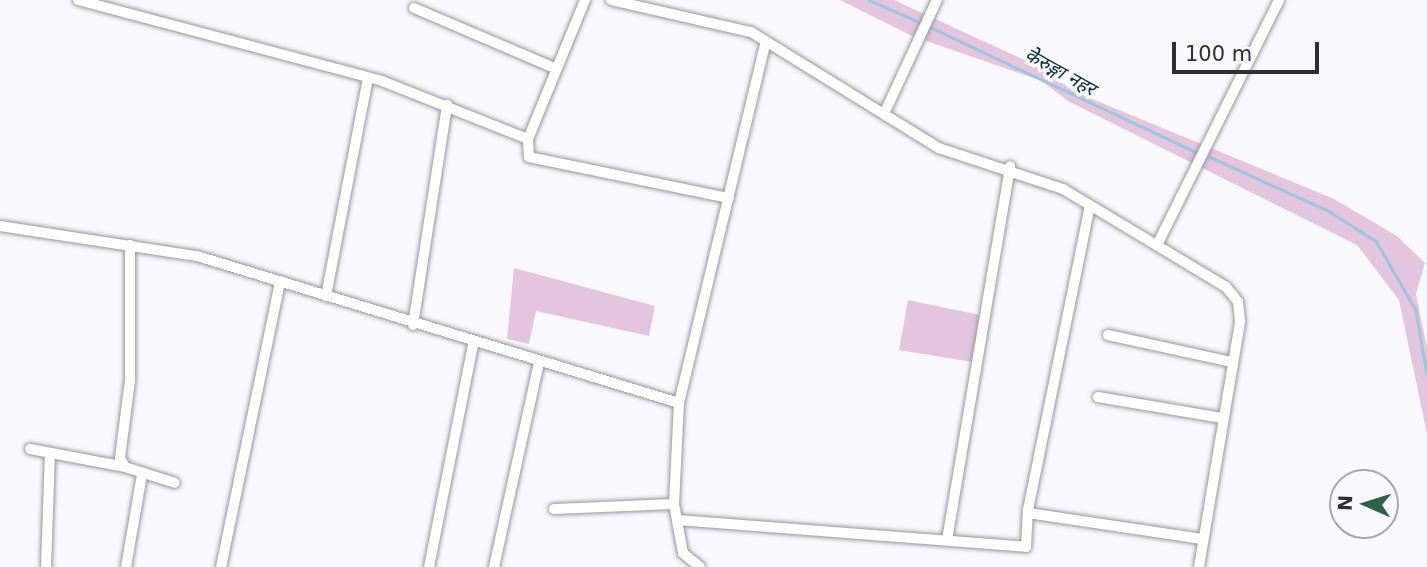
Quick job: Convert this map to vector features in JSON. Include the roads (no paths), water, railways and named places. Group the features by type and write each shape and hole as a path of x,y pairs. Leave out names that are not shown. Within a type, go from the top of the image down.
{"street":[{"path":"78,0 368,78 447,105 528,139"},
{"path":"585,0 528,139 534,160 729,198"},
{"path":"611,0 739,27 765,46 811,66 939,148 1010,166 1090,205 1234,294 1240,321 1199,567"},
{"path":"884,114 937,0"},
{"path":"1157,245 1279,0"},
{"path":"414,8 557,69"},
{"path":"700,567 683,553 674,503 679,403 765,46"},
{"path":"326,296 368,78"},
{"path":"414,325 447,105"},
{"path":"947,540 1010,166"},
{"path":"677,520 1026,547 1028,513 1090,205"},
{"path":"0,226 130,245 280,281 473,345 679,403"},
{"path":"125,467 120,458 130,380 130,245"},
{"path":"220,567 280,281"},
{"path":"1108,335 1232,362"},
{"path":"429,567 473,345"},
{"path":"494,567 539,363"},
{"path":"1098,397 1222,418"},
{"path":"30,449 125,467 175,483"},
{"path":"46,567 50,454"},
{"path":"126,567 142,474"},
{"path":"554,509 674,503"},
{"path":"1028,513 1202,539"}],"waterway":[{"name":"केेरुङ्गा नहर","path":"869,0 924,24"},
{"name":"केेरुङ्गा नहर","path":"930,27 1198,153"},
{"name":"केेरुङ्गा नहर","path":"1210,157 1329,211 1376,241 1416,310 1427,375"}]}
